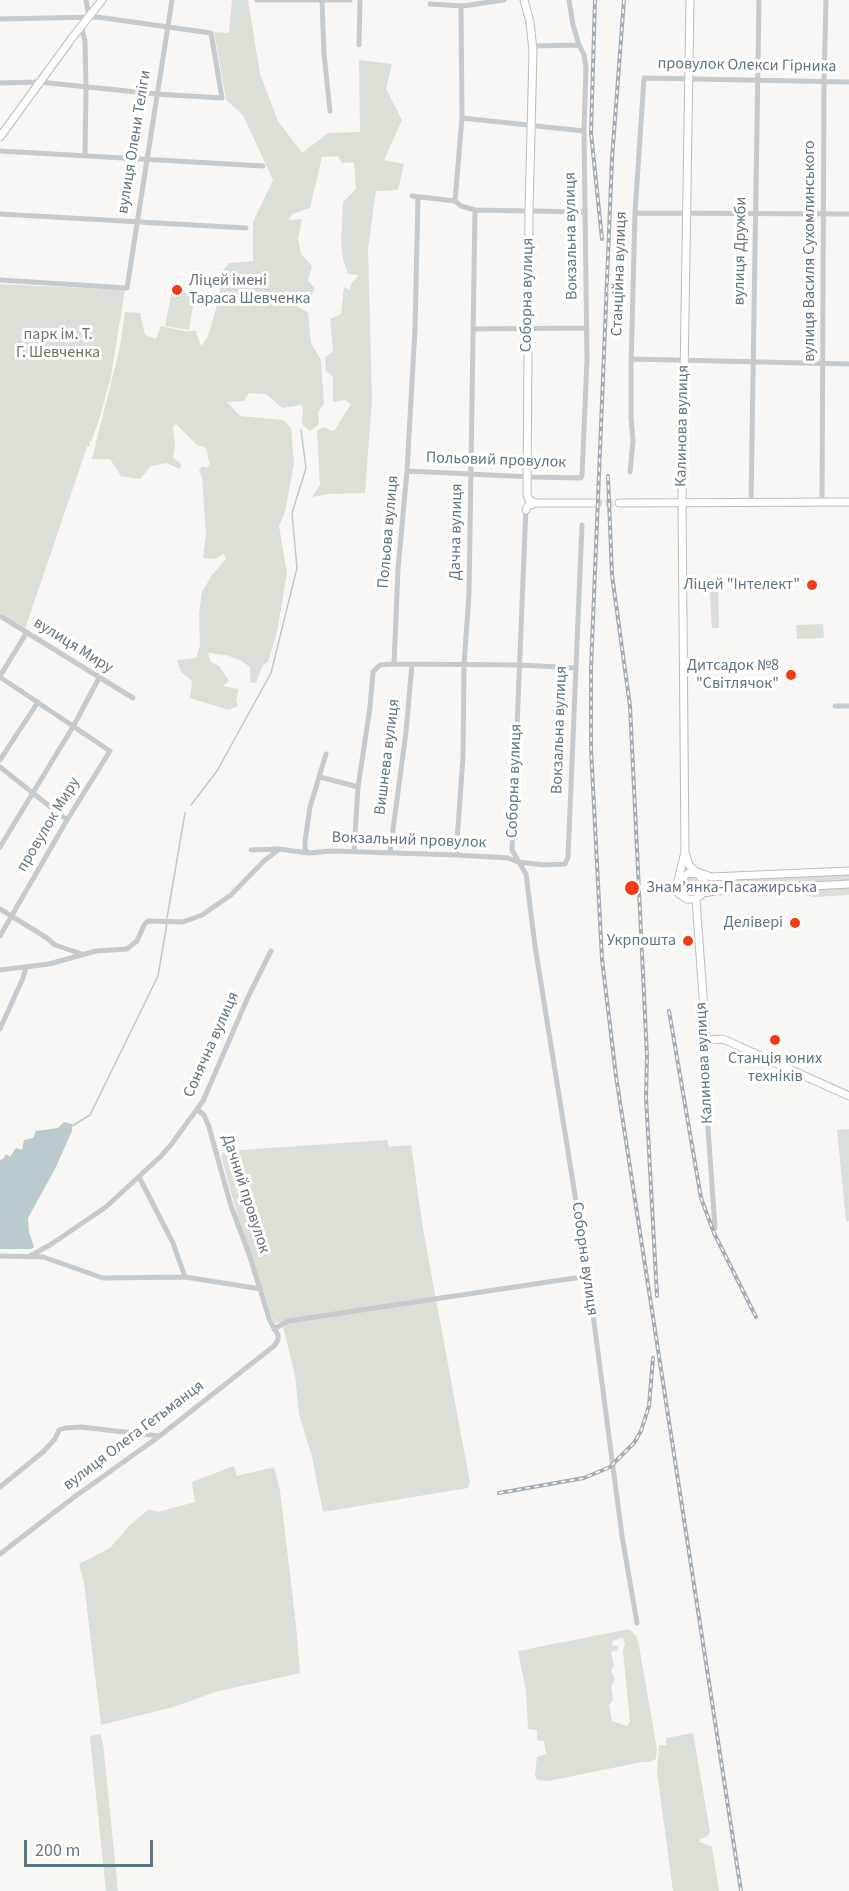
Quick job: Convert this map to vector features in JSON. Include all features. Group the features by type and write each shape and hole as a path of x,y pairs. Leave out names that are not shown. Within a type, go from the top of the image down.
{"street":[{"path":"86,0 89,17"},
{"path":"0,137 102,0"},
{"name":"вулиця Олени Теліги","path":"0,280 127,288 172,0"},
{"path":"257,0 350,0"},
{"path":"359,45 360,0"},
{"path":"430,4 461,6 504,0"},
{"name":"Соборна вулиця","path":"524,0 533,46 527,329 527,495 512,850 526,874 535,946 588,1276 622,1536 637,1623"},
{"name":"Вокзальна вулиця","path":"569,0 573,25 586,67 584,131 586,328 582,475"},
{"name":"Калинова вулиця","path":"679,880 685,852 682,503 690,0"},
{"name":"вулиця Дружби","path":"751,503 759,0"},
{"name":"вулиця Василя Сухомлинського","path":"822,502 826,0"},
{"path":"322,1 324,54 330,111"},
{"path":"461,6 462,118 454,201 475,210 585,212"},
{"path":"0,19 89,17 211,33 222,98 39,82 0,83"},
{"path":"81,26 85,41 87,87 85,155"},
{"path":"533,46 579,45"},
{"name":"провулок Олекси Гірника","path":"644,78 688,77 849,82"},
{"name":"Станційна вулиця","path":"630,472 633,441 631,359 635,213 644,78"},
{"path":"462,118 584,131"},
{"path":"0,151 263,166"},
{"name":"Польова вулиця","path":"394,664 415,317 415,197 454,201"},
{"name":"Дачна вулиця","path":"456,855 463,757 464,665 469,594 475,210"},
{"path":"635,213 849,214"},
{"path":"0,214 246,228"},
{"path":"473,329 586,328"},
{"path":"631,359 849,364"},
{"name":"Польовий провулок","path":"407,471 527,477 581,478 582,475"},
{"path":"527,495 529,500 536,503"},
{"path":"619,503 849,502"},
{"path":"526,510 528,506 536,503 595,503"},
{"name":"Вокзальна вулиця","path":"565,864 568,856 582,525"},
{"name":"вулиця Миру","path":"0,616 133,698"},
{"path":"27,632 0,676 74,724"},
{"name":"Вишнева вулиця","path":"390,852 406,732 411,664"},
{"path":"354,851 358,787 373,672 380,665 520,665 576,668"},
{"path":"0,847 99,678"},
{"path":"0,760 38,702"},
{"path":"835,706 849,706"},
{"name":"провулок Миру","path":"0,936 67,820 109,754 110,749 74,724"},
{"path":"308,853 305,849 305,842 310,807 327,754"},
{"path":"0,767 67,820"},
{"path":"320,777 358,787"},
{"path":"0,970 49,964 96,951 127,949 132,946 148,921 183,922 202,915 231,895 279,849"},
{"name":"Вокзальний провулок","path":"251,850 279,849 308,853 390,852 508,858 518,862 544,865 565,864"},
{"path":"685,852 689,865 704,881 705,887 700,896"},
{"path":"849,871 719,878 689,873 679,880 678,889 683,897 692,900 715,891 849,884"},
{"name":"Калинова вулиця","path":"700,896 704,1033 702,1043 715,1228"},
{"path":"0,909 55,945 83,954"},
{"name":"Сонячна вулиця","path":"30,1256 88,1220 139,1177 160,1157 198,1110 271,951"},
{"path":"0,1029 26,967"},
{"path":"704,1033 708,1040 723,1039 849,1096"},
{"name":"Дачний провулок","path":"198,1110 204,1115 209,1127 231,1206 278,1335"},
{"path":"139,1177 173,1243 185,1277"},
{"path":"0,1256 43,1257 103,1278 185,1277 261,1289"},
{"path":"274,1329 288,1321 588,1276"},
{"name":"вулиця Олега Гетьманця","path":"0,1554 159,1436 274,1346 278,1335"},
{"path":"0,1487 43,1452 59,1430 65,1428 81,1427 159,1436"}],"green space":[{"path":"232,0 248,0 260,74 278,121 302,153 328,133 360,132 359,60 392,64 386,89 402,120 384,160 404,164 398,190 376,191 368,248 372,399 365,493 312,497 320,485 317,431 323,427 334,431 351,404 345,400 333,402 333,377 326,371 325,357 333,352 330,319 341,314 344,287 350,290 351,284 359,275 348,274 343,259 341,239 343,202 356,189 354,162 342,163 338,156 322,157 310,208 292,214 289,220 302,219 298,239 301,254 312,266 308,281 315,288 308,302 294,300 293,304 308,312 311,343 321,360 324,403 318,413 319,424 310,431 302,424 303,408 301,405 282,408 266,394 249,393 244,401 227,402 240,416 283,420 291,428 294,464 285,512 279,526 287,573 277,632 268,662 263,665 256,683 250,682 250,667 240,660 226,655 208,653 211,662 219,666 229,681 223,686 239,689 236,699 238,706 229,710 190,698 192,681 181,672 177,660 196,658 200,645 199,613 202,592 212,575 226,559 223,554 215,559 203,558 206,535 202,477 199,470 203,466 207,468 210,463 207,450 197,445 176,424 173,427 175,445 173,458 181,464 180,469 166,463 151,466 140,479 121,476 110,459 92,459 120,347 125,312 140,313 145,335 156,339 161,326 196,331 201,346 208,336 218,302 223,270 229,263 253,261 253,222 273,180 243,115 226,100 214,32 229,33"},
{"name":"парк ім. Т. Г. Шевченка","path":"0,284 125,290 111,376 100,417 91,442 89,441 90,445 87,447 25,629 0,613"},
{"path":"172,290 195,294 189,330 165,326"},
{"path":"709,582 718,582 719,628 712,628"},
{"path":"823,624 824,638 797,639 796,625"},
{"path":"849,874 849,881 731,887 731,880"},
{"path":"690,877 696,880 699,886 696,892 690,895 684,892 681,886 684,880"},
{"path":"849,886 849,895 814,897 804,895 802,890"},
{"path":"849,1129 849,1221 846,1221 837,1130"},
{"path":"387,1140 389,1147 411,1145 423,1229 470,1483 468,1488 323,1512 312,1457 299,1414 295,1375 282,1322 274,1323 238,1217 221,1156 225,1151"},
{"path":"234,1466 237,1476 274,1467 280,1491 300,1673 219,1691 170,1708 101,1725 84,1583 79,1564 110,1548 130,1525 149,1509 158,1512 195,1502 192,1482"},
{"path":"629,1629 636,1636 639,1646 657,1749 656,1759 548,1781 538,1780 535,1776 537,1757 546,1754 544,1741 537,1740 537,1730 528,1729 526,1691 518,1651","holes":["623,1637 625,1643 623,1651 630,1722 627,1726 612,1721 609,1705 613,1700 611,1686 615,1679 611,1670 614,1665 611,1652 618,1650 618,1646 612,1645 613,1641"]},
{"path":"693,1733 710,1831 708,1836 700,1839 699,1842 712,1847 719,1891 673,1891 657,1772 659,1745 666,1745 666,1738"},
{"path":"100,1734 103,1743 118,1891 106,1891 90,1738"}],"shaded area":[{"path":"64,1122 72,1124 72,1131 55,1169 28,1218 29,1232 34,1247 31,1249 0,1249 0,1160 6,1154 10,1157 16,1148 22,1150 24,1140 33,1138 36,1131 58,1128"}],"waterway":[{"path":"191,805 217,771 271,673 297,568 292,513 306,468 301,430"},
{"path":"167,918 185,813"},
{"path":"72,1126 90,1115 158,976 167,923"}],"tunnel":[{"path":"595,503 619,503"}],"railway":[{"path":"595,0 591,133 602,239"},
{"path":"624,0 612,159 591,668 591,749 602,959 616,1076 741,1891"},
{"path":"608,476 612,575 630,706 647,1056 646,1097 657,1296"},
{"path":"669,1011 701,1198 714,1233 756,1317"},
{"path":"499,1493 584,1478 610,1467 634,1443 641,1431 649,1406 653,1358"}],"place":[{"name":"Ліцей імені Тараса Шевченка","path":"177,290"},
{"name":"Ліцей \"Інтелект\"","path":"812,585"},
{"name":"Дитсадок №8 \"Світлячок\"","path":"791,675"},
{"name":"Знам’янка-Пасажирська","path":"632,888"},
{"name":"Делівері","path":"795,923"},
{"name":"Укрпошта","path":"688,941"},
{"name":"Станція юних техніків","path":"775,1040"}]}
